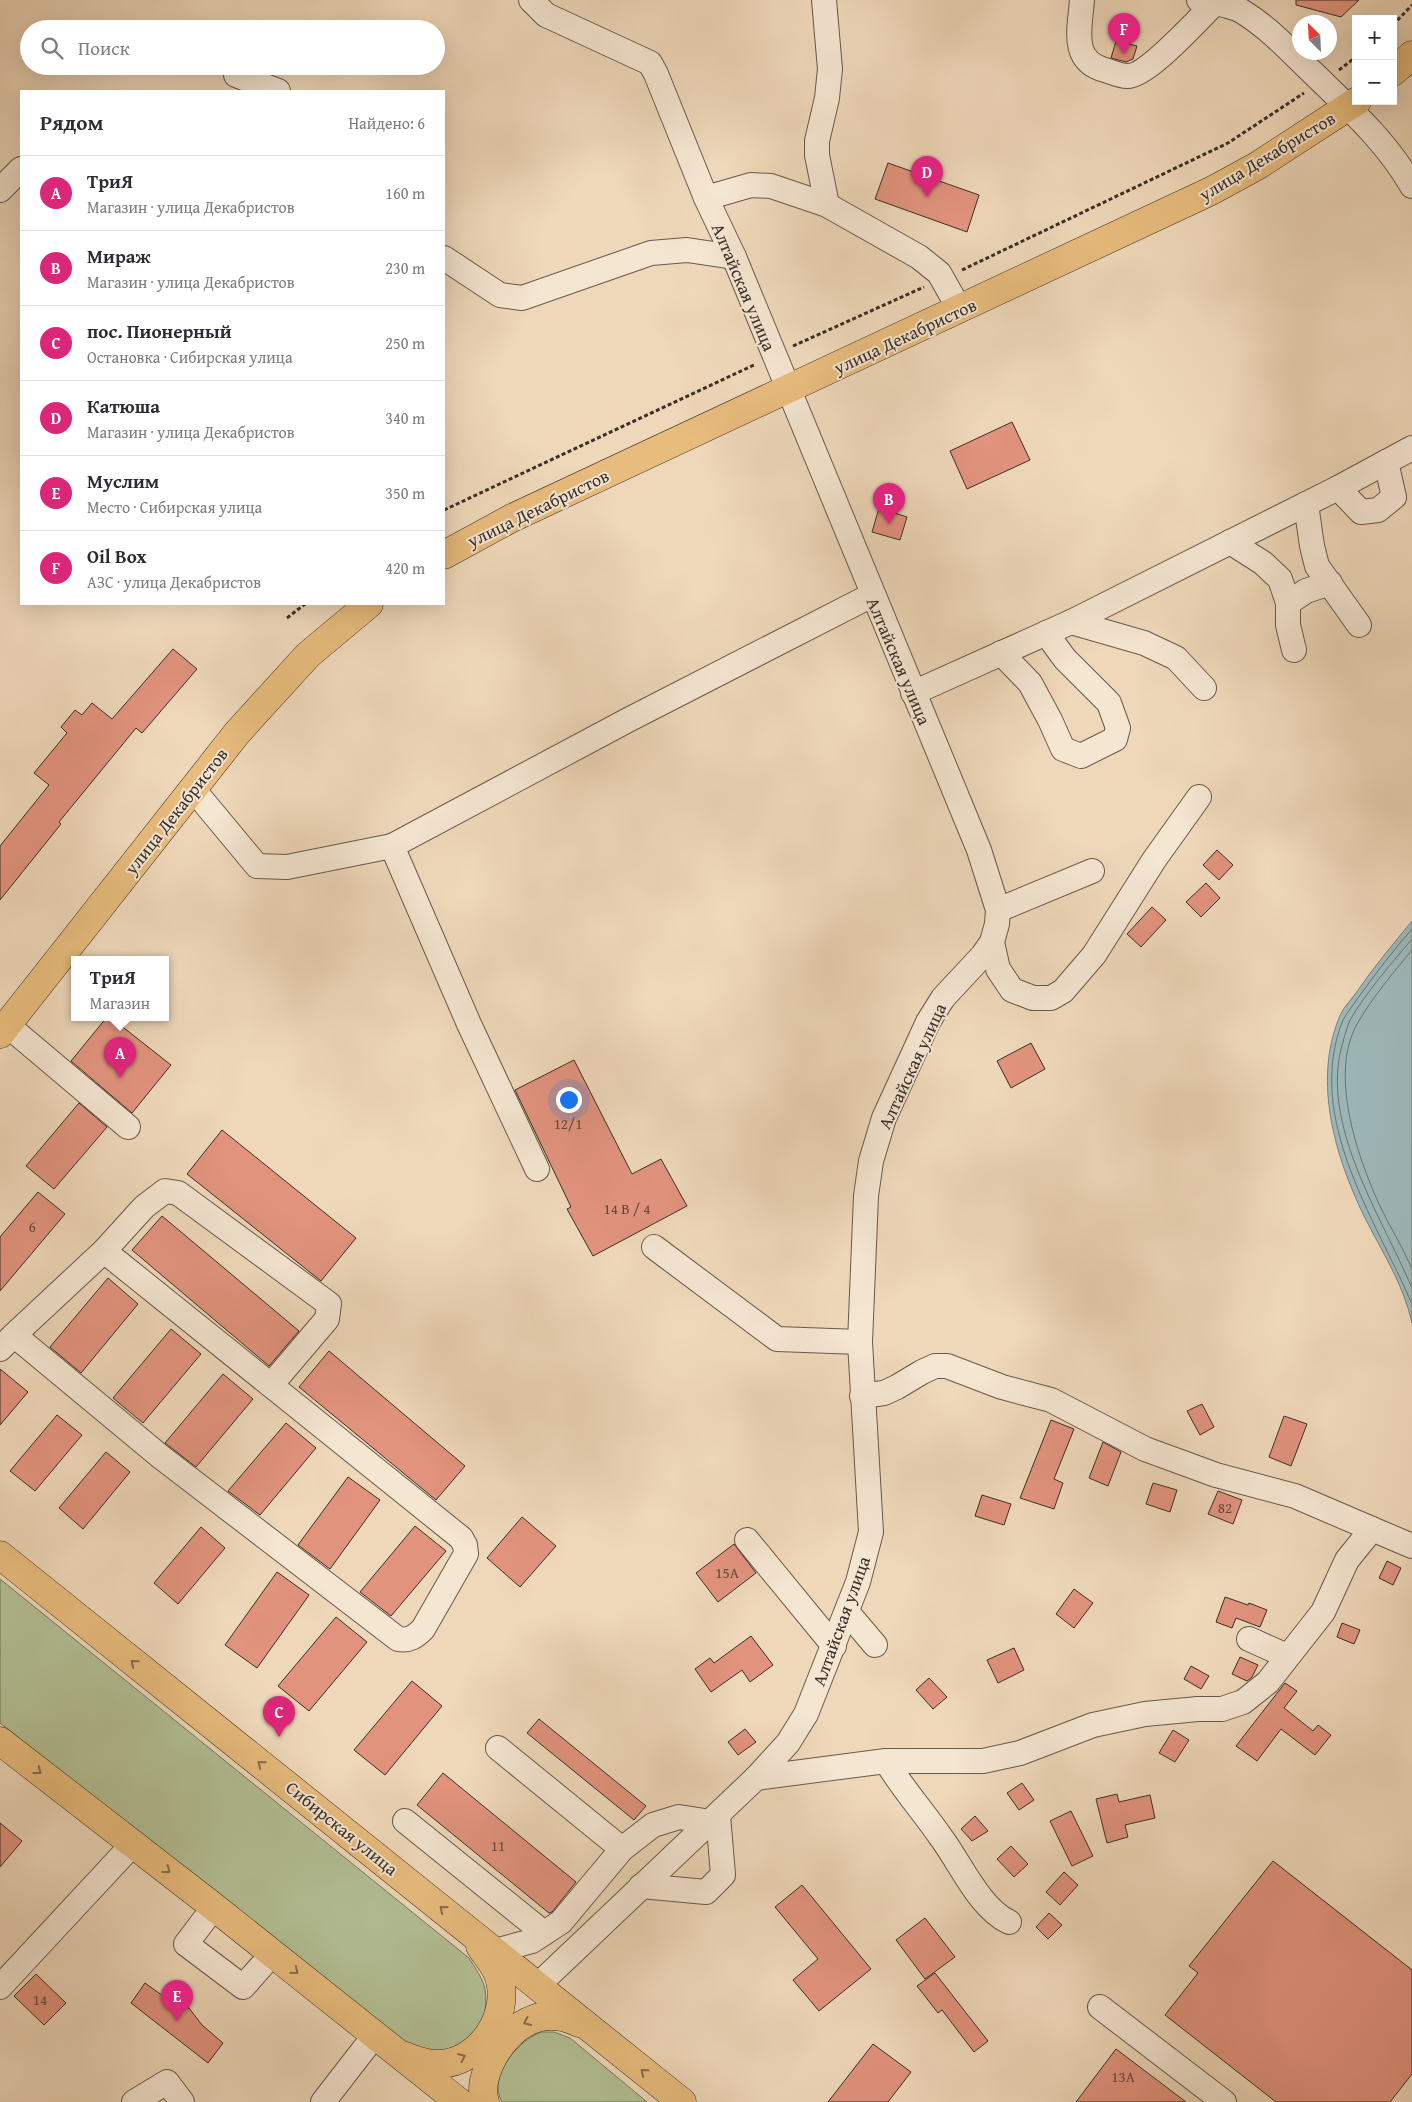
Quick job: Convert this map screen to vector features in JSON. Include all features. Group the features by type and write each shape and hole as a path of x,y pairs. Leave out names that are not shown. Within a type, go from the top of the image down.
{"main road":[{"path":"1397,68 1412,55"},
{"name":"улица Декабристов","path":"445,554 512,518 1211,192 1257,166 1352,105"},
{"name":"улица Декабристов","path":"3,1029 237,733 272,692 308,655 368,605"},
{"name":"Сибирская улица","path":"0,1555 682,2102"},
{"path":"0,1741 214,1907 459,2102"},
{"path":"399,2054 424,2063 440,2064 462,2059 489,2036 498,2014 501,1989 497,1972 471,1931"},
{"path":"485,2102 483,2085 488,2069 504,2040 521,2025 539,2017 558,2015 567,2017 590,2028"}],"street":[{"name":"Алтайская улица","path":"531,0 546,15 650,63 656,74 706,198 734,257 787,390 979,850 998,910 997,924 992,942 938,1006 928,1022 884,1118 871,1161 866,1196 860,1342 871,1532 858,1582 806,1714 788,1743 756,1778 537,1986"},
{"path":"824,0 830,69 827,98 817,140 817,154 827,205"},
{"path":"1082,0 1079,46 1084,57 1093,67 1128,76 1140,73 1153,64 1207,2 1243,5 1322,82 1352,103"},
{"path":"236,75 275,90"},
{"path":"1355,105 1402,168 1412,186"},
{"path":"0,190 20,170"},
{"path":"706,198 751,185 771,186 827,205 919,256 939,272 960,310"},
{"path":"445,259 500,296 522,298 651,254 687,250 734,257"},
{"path":"913,693 1071,622 1338,488 1412,448"},
{"path":"1338,488 1361,512 1378,510 1394,497 1386,462"},
{"path":"1306,504 1317,566 1359,624"},
{"path":"1230,542 1263,563 1280,579 1288,603 1288,625 1294,650"},
{"path":"1288,603 1306,591 1330,582"},
{"path":"194,789 257,866 287,867 392,846 630,719 872,595"},
{"path":"1071,622 1144,643 1176,658 1204,688"},
{"path":"1001,653 1030,683 1050,720 1062,749 1082,756 1115,739 1118,728 1109,703 1065,659 1046,633"},
{"path":"992,942 998,969 1012,990 1033,998 1051,998 1063,991 1094,955 1154,860 1199,797"},
{"path":"392,846 469,1024 537,1169"},
{"path":"998,910 1092,871"},
{"path":"3,1029 128,1127"},
{"path":"104,1251 271,1386 461,1538 465,1545 466,1554 416,1636 406,1640 398,1640 161,1457 7,1342 104,1251 144,1207 165,1191 178,1193 329,1304 327,1319 271,1386"},
{"path":"654,1247 777,1339 860,1342"},
{"path":"862,1396 884,1393 935,1366 947,1366 1002,1387 1051,1400 1145,1449 1216,1475 1295,1496 1412,1546"},
{"path":"756,1778 886,1761 983,1761 1020,1753 1101,1723 1145,1714 1198,1709 1222,1709 1243,1702 1268,1682 1323,1612 1347,1560 1372,1529"},
{"path":"747,1540 834,1646"},
{"path":"847,1612 875,1645"},
{"path":"1249,1639 1287,1656"},
{"path":"498,1748 622,1849"},
{"path":"886,1761 902,1788 940,1835 981,1896 998,1917 1010,1922"},
{"path":"495,1951 532,1941 561,1922 622,1849 653,1825 679,1817 714,1818 723,1875 706,1892 641,1886"},
{"path":"405,1821 544,1933"},
{"path":"0,1987 133,1844"},
{"path":"214,1907 186,1944 243,1988 272,1953"},
{"path":"1100,2007 1224,2102"},
{"path":"323,2102 375,2035"},
{"path":"134,2102 167,2082 182,2102"}],"path":[{"path":"1397,21 1412,5"},
{"path":"445,510 1112,200 1228,143 1322,82 1352,60"},
{"path":"287,618 304,605"}],"green space":[{"path":"0,1579 469,1958 483,1982 486,2006 480,2025 468,2041 446,2052 414,2049 0,1723"},
{"path":"541,2032 554,2032 570,2038 647,2102 502,2102 498,2092 499,2081 507,2061 523,2043"}],"water":[{"path":"1412,921 1412,1323 1398,1281 1364,1216 1344,1169 1336,1144 1331,1118 1328,1068 1331,1042 1340,1015 1376,965"}],"building":[{"path":"1296,0 1359,0 1341,17 1296,5"},
{"path":"1116,41 1137,46 1133,59 1126,62 1111,58"},
{"path":"888,163 979,195 967,232 875,199"},
{"path":"1012,422 1030,460 967,489 950,451"},
{"path":"879,508 907,517 900,540 872,532"},
{"path":"173,649 197,669 142,733 136,728 59,822 61,824 0,900 0,846 49,785 34,773 67,733 61,727 75,710 82,715 92,703 112,719"},
{"path":"1217,850 1233,865 1219,880 1203,865"},
{"path":"1206,883 1220,898 1201,917 1186,902"},
{"path":"1152,907 1166,920 1141,947 1127,934"},
{"path":"104,1021 115,1021 171,1065 132,1113 71,1061"},
{"path":"1031,1043 1045,1069 1011,1088 997,1061"},
{"path":"574,1060 632,1174 661,1159 687,1206 593,1256 567,1209 571,1207 515,1090"},
{"path":"79,1103 107,1127 54,1189 26,1166"},
{"path":"222,1130 356,1238 321,1281 187,1174"},
{"path":"38,1192 65,1214 0,1291 0,1237"},
{"path":"162,1216 299,1331 269,1366 132,1250"},
{"path":"108,1278 138,1304 81,1373 50,1347"},
{"path":"171,1329 201,1354 143,1423 113,1398"},
{"path":"329,1351 465,1466 436,1500 299,1387"},
{"path":"0,1369 28,1392 0,1425"},
{"path":"223,1374 253,1399 196,1467 165,1443"},
{"path":"1202,1404 1214,1427 1200,1435 1187,1411"},
{"path":"57,1415 82,1435 35,1491 10,1471"},
{"path":"1284,1416 1307,1424 1291,1466 1269,1457"},
{"path":"1051,1420 1074,1429 1054,1479 1063,1483 1054,1509 1020,1498"},
{"path":"286,1423 316,1448 260,1515 228,1491"},
{"path":"1103,1442 1121,1452 1108,1486 1089,1478"},
{"path":"106,1452 130,1472 83,1529 59,1508"},
{"path":"348,1477 380,1500 330,1569 298,1545"},
{"path":"1153,1483 1177,1490 1170,1512 1146,1504"},
{"path":"1218,1491 1242,1500 1233,1524 1208,1514"},
{"path":"982,1495 1011,1504 1004,1525 975,1516"},
{"path":"522,1517 556,1546 520,1587 487,1558"},
{"path":"415,1526 446,1551 391,1616 360,1592"},
{"path":"201,1527 225,1548 178,1604 154,1583"},
{"path":"734,1544 756,1573 718,1602 696,1573"},
{"path":"1387,1561 1401,1568 1393,1585 1379,1578"},
{"path":"277,1572 309,1595 257,1668 225,1645"},
{"path":"1074,1589 1093,1603 1074,1628 1056,1614"},
{"path":"1225,1597 1267,1610 1260,1627 1236,1618 1232,1628 1216,1622"},
{"path":"336,1617 367,1642 309,1711 278,1686"},
{"path":"1342,1623 1360,1630 1354,1644 1337,1637"},
{"path":"751,1636 773,1665 750,1682 742,1670 711,1692 695,1669 710,1658 714,1663"},
{"path":"1014,1648 1024,1670 998,1683 987,1660"},
{"path":"1240,1657 1258,1665 1252,1677 1247,1681 1232,1674"},
{"path":"1191,1666 1209,1676 1201,1689 1184,1679"},
{"path":"929,1678 947,1697 933,1709 916,1690"},
{"path":"412,1681 442,1706 385,1775 354,1750"},
{"path":"1285,1683 1297,1691 1284,1708 1313,1731 1318,1725 1331,1735 1315,1755 1281,1729 1257,1761 1236,1746"},
{"path":"539,1719 646,1806 634,1820 527,1733"},
{"path":"745,1729 756,1742 738,1755 728,1742"},
{"path":"1173,1730 1189,1740 1175,1762 1159,1753"},
{"path":"443,1773 576,1882 552,1912 549,1913 417,1805"},
{"path":"1022,1783 1034,1800 1019,1810 1007,1793"},
{"path":"1117,1794 1119,1802 1150,1795 1155,1818 1125,1825 1128,1837 1107,1843 1096,1799"},
{"path":"1071,1811 1093,1856 1072,1866 1050,1821"},
{"path":"975,1816 988,1831 972,1841 961,1829"},
{"path":"0,1823 22,1841 0,1867"},
{"path":"1011,1846 1028,1864 1014,1877 997,1859"},
{"path":"1273,1861 1412,1970 1412,2074 1390,2102 1276,2102 1165,2015 1198,1973 1189,1966"},
{"path":"1064,1872 1078,1885 1060,1905 1046,1892"},
{"path":"802,1885 871,1969 819,2011 793,1980 818,1959 775,1907"},
{"path":"1049,1913 1062,1925 1048,1939 1036,1927"},
{"path":"925,1918 955,1957 925,1979 896,1940"},
{"path":"935,1973 988,2041 974,2052 942,2010 938,2013 917,1986"},
{"path":"36,1974 66,2003 44,2025 14,1996"},
{"path":"145,1983 170,2001 189,2008 202,2025 223,2043 208,2063 131,2003"},
{"path":"873,2044 911,2072 888,2102 828,2102"},
{"path":"1116,2049 1186,2102 1076,2102"}],"place":[{"name":"Oil Box","path":"1124,54"},
{"name":"Катюша","path":"927,197"},
{"name":"Мираж","path":"889,524"},
{"name":"ТриЯ","path":"120,1078"},
{"name":"пос. Пионерный","path":"279,1737"},
{"name":"Муслим","path":"177,2021"}]}
